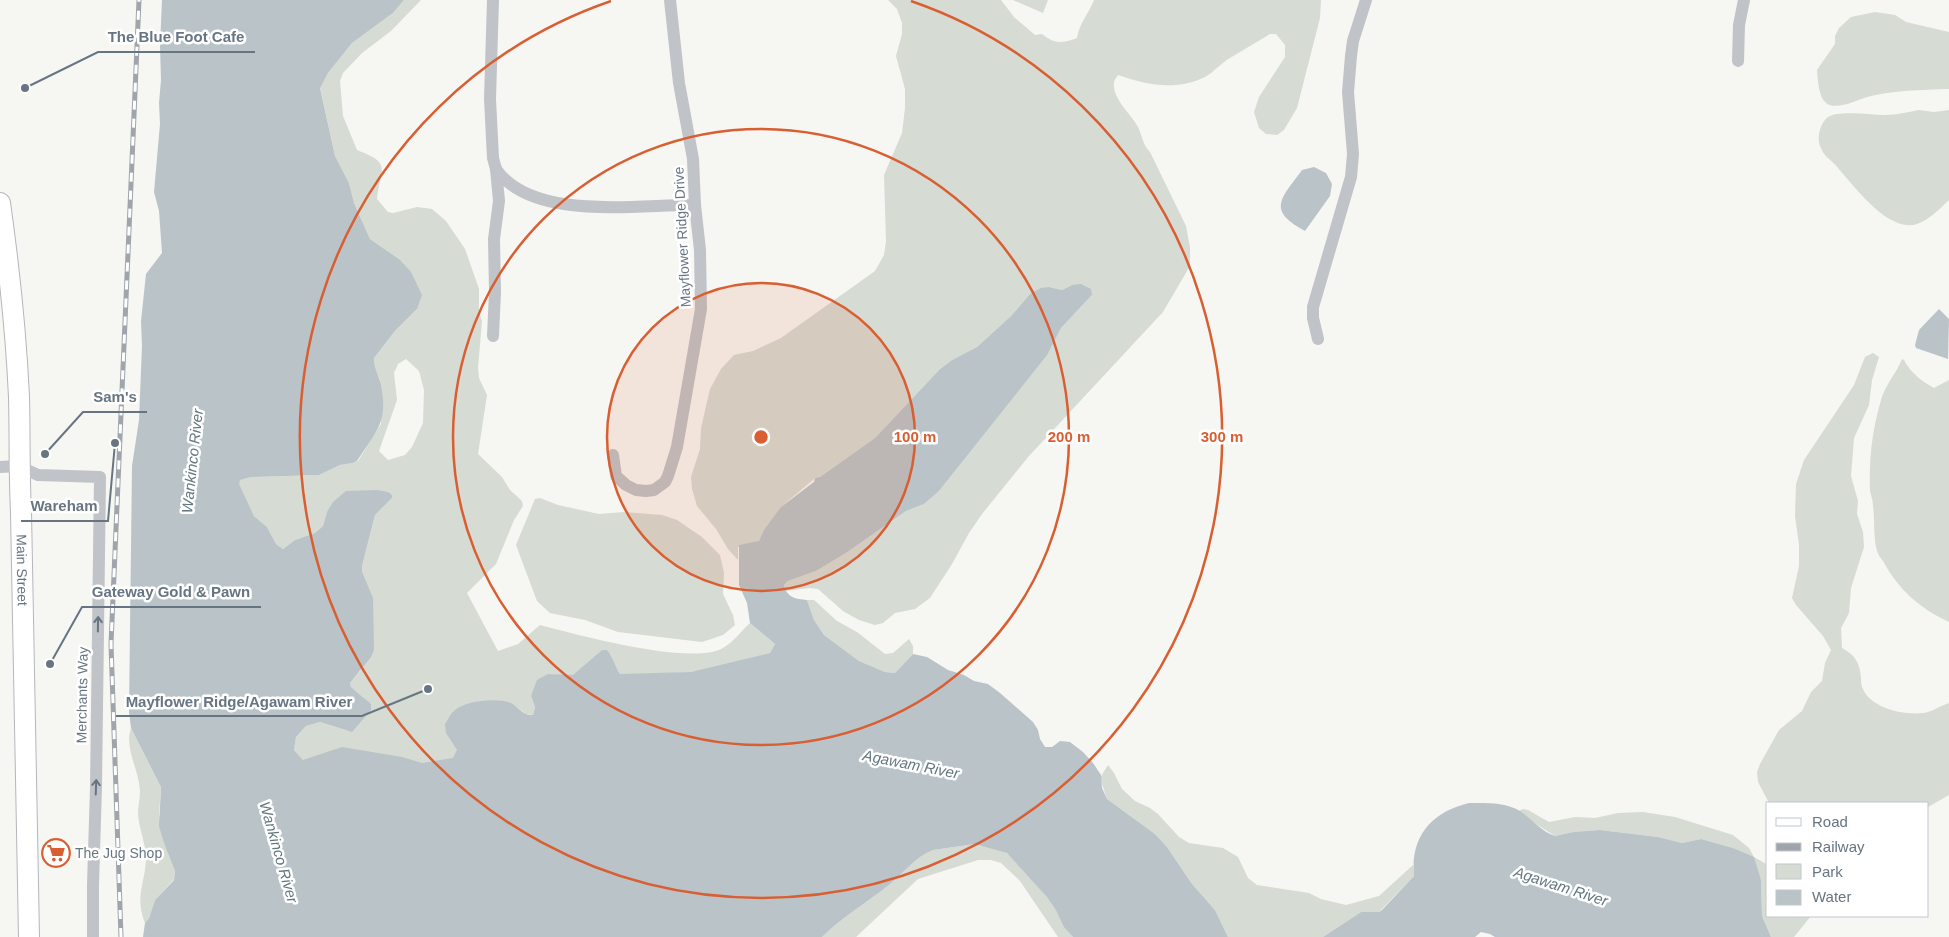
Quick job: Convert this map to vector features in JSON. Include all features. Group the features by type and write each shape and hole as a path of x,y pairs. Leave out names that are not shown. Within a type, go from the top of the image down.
{"main road":[{"name":"Main Street","path":"0,203 15,321 19,398 9,467 21,512 29,937"}],"street":[{"path":"493,0 490,99 493,158 499,201 494,239 496,292 493,336"},
{"name":"Mayflower Ridge Drive","path":"613,455 616,476 626,485 636,490 650,491 658,488 665,482 677,447 701,309 700,250 695,206 693,159 679,83 670,0"},
{"path":"1318,339 1313,318 1313,307 1351,177 1353,154 1348,92 1351,56 1353,41 1366,0"},
{"path":"1738,61 1739,25 1744,0"},
{"path":"496,169 506,180 523,191 541,198 573,205 602,208 695,206"},
{"name":"Merchants Way","path":"9,467 38,475 100,477 93,937"}],"green space":[{"path":"404,0 421,0 391,31 362,53 343,73 340,81 343,116 357,150 376,159 380,163 382,168 377,199 388,212 393,213 417,207 432,209 446,221 465,249 479,289 479,312 482,321 478,368 479,378 487,395 478,454 502,477 510,490 522,501 523,506 514,520 496,564 467,593 498,651 518,644 540,625 633,647 660,651 706,653 725,647 750,623 775,644 770,653 730,664 699,671 664,674 620,674 613,664 611,655 602,650 573,676 548,674 531,696 535,707 533,715 526,714 513,704 462,770 303,760 294,750 296,737 306,726 320,722 349,731 363,697 351,687 350,683 362,669 362,566 375,515 392,498 327,512 323,526 315,533 295,540 283,549 276,544 267,527 254,516 238,484 239,480 251,477 319,475 340,465 358,461 381,424 380,379 373,364 374,358 395,331 417,309 399,259 370,239 354,203 349,183 335,156 320,87 328,73 352,43 393,13","holes":["406,359 419,371 424,390 423,423 412,447 405,455 388,460 379,451 397,400 394,373 398,364"]},
{"path":"888,0 1001,0 1014,17 1035,35 1042,34 1051,40 1062,42 1077,38 1094,0 1321,0 1320,18 1297,108 1284,130 1277,135 1266,134 1259,128 1254,112 1259,97 1285,57 1285,45 1276,34 1270,34 1227,60 1205,77 1184,84 1150,84 1118,75 1114,84 1117,96 1138,127 1144,143 1186,226 1190,248 1190,266 1163,312 1029,456 982,514 930,598 915,609 895,613 883,623 875,625 859,620 843,611 818,589 809,588 786,591 784,585 788,581 816,571 846,553 906,511 924,504 939,491 1046,355 1061,328 1092,295 1072,285 1062,290 1049,287 1030,294 1011,316 977,347 952,360 940,369 875,438 820,477 815,478 781,507 759,541 738,547 738,560 697,506 691,477 700,449 701,428 710,389 721,369 734,355 753,351 781,338 875,271 884,255 886,241 884,175 902,133 905,108 905,89 896,56 902,34 902,23 897,9"},
{"path":"1013,0 1048,0 1043,13"},
{"path":"1875,12 1895,15 1906,22 1949,32 1949,89 1887,93 1835,106 1823,100 1818,83 1817,70 1835,44 1835,36 1839,28 1851,17"},
{"path":"1919,110 1934,112 1949,110 1949,200 1922,222 1912,225 1902,224 1891,220 1881,213 1861,195 1824,154 1819,136 1825,120 1833,115 1847,113 1889,115"},
{"path":"1873,353 1879,357 1872,380 1869,405 1854,438 1851,476 1858,501 1857,514 1863,532 1864,547 1851,588 1849,613 1841,628 1842,648 1856,660 1862,687 1867,696 1874,702 1891,710 1911,713 1931,711 1949,703 1949,795 1929,806 1929,802 1768,802 1758,782 1757,772 1760,764 1779,730 1802,711 1811,692 1822,681 1825,663 1831,650 1823,636 1792,598 1799,566 1799,545 1795,516 1796,484 1804,460 1854,385 1865,357"},
{"path":"1902,359 1917,376 1934,388 1949,380 1949,622 1938,617 1911,597 1896,581 1877,552 1870,491 1872,445 1875,423 1883,395"},
{"path":"540,498 558,505 599,514 624,512 662,515 677,520 702,537 720,555 724,573 723,594 733,615 735,625 723,635 702,642 618,632 585,620 550,613 537,601 516,545 535,499"},
{"path":"807,600 814,600 837,621 857,632 885,654 893,653 909,639 913,646 913,654 895,673 885,672 859,661 824,635 814,620"},
{"path":"131,728 161,787 159,814 165,846 175,871 174,879 155,900 149,918 145,923 140,897 146,856 138,814 139,783 129,744"},
{"path":"1108,765 1122,789 1135,801 1158,814 1179,837 1189,843 1223,848 1238,857 1248,878 1257,885 1309,893 1321,899 1346,905 1379,896 1413,865 1414,876 1379,912 1361,912 1323,937 1228,937 1215,910 1192,884 1167,847 1155,834 1107,799 1100,778"},
{"path":"1523,809 1528,810 1549,822 1575,817 1595,818 1618,813 1643,812 1675,817 1733,835 1749,848 1754,857 1766,864 1766,917 1810,917 1794,937 1771,937 1762,916 1761,880 1748,856 1733,848 1701,839 1682,843 1658,837 1600,830 1573,832 1555,836 1519,811"},
{"path":"975,844 1000,850 1013,858 1033,879 1055,907 1064,925 1073,937 1058,937 1020,881 1001,863 991,860 978,860 918,879 856,937 822,937 927,853 933,850"}],"water":[{"path":"162,0 404,0 393,13 352,43 328,73 320,88 335,156 349,183 354,203 370,239 399,259 411,272 422,295 417,309 395,331 374,358 374,364 380,381 383,406 380,424 371,441 357,461 353,463 340,465 319,475 251,477 240,480 239,484 254,516 267,527 276,544 283,549 295,540 315,533 323,526 327,512 333,502 346,491 377,490 388,492 392,495 392,498 375,515 362,566 362,572 373,598 374,650 371,657 350,683 351,687 371,704 371,710 352,732 320,722 306,726 296,737 294,750 303,760 342,747 402,757 422,763 453,758 457,750 446,733 445,724 451,714 459,707 474,702 492,700 513,704 525,713 533,715 535,707 531,696 537,680 548,674 573,675 602,650 607,650 620,674 691,672 770,653 775,644 750,623 747,603 739,585 739,545 759,541 764,530 781,507 814,482 815,478 820,477 875,438 940,369 952,360 977,347 1011,316 1030,294 1041,288 1049,287 1062,290 1072,285 1081,284 1091,289 1092,295 1061,328 1047,355 939,491 924,504 906,511 846,553 816,571 788,581 784,585 787,593 790,595 807,600 814,620 824,635 859,661 885,672 895,673 913,654 927,657 948,670 964,675 974,681 988,684 1000,693 1033,722 1045,747 1052,747 1060,741 1070,742 1083,752 1101,775 1102,788 1107,799 1155,834 1167,847 1192,884 1215,910 1228,937 1073,937 1064,927 1047,897 1007,853 975,844 933,850 927,853 822,937 143,937 145,923 149,918 155,900 174,880 175,871 159,826 161,787 131,728 129,712 132,466 139,420 142,346 141,321 146,274 162,253 159,211 154,192 160,124"},
{"path":"1314,167 1326,173 1332,184 1330,196 1305,231 1285,217 1281,210 1281,203 1288,189 1302,170"},
{"path":"1939,309 1949,319 1948,359 1916,348 1915,345 1919,330"},
{"name":"Agawam River","path":"1469,803 1495,804 1514,808 1545,831 1555,836 1573,832 1600,830 1658,837 1682,843 1701,839 1733,848 1754,857 1761,880 1762,916 1771,937 1495,937 1481,932 1475,937 1323,937 1361,912 1379,912 1382,910 1414,876 1416,849 1426,828 1444,813"}],"railway":[{"path":"121,937 111,644 139,0"}],"place":[{"name":"The Blue Foot Cafe","path":"25,88"},
{"name":"Wareham","path":"115,443"},
{"name":"Sam's","path":"45,454"},
{"name":"Gateway Gold & Pawn","path":"50,664"},
{"name":"Mayflower Ridge/Agawam River","path":"428,689"},
{"name":"The Jug Shop","path":"56,853"}],"water label":[{"name":"Wankinco River","path":"192,461"},
{"name":"Wankinco River","path":"279,852"}]}
